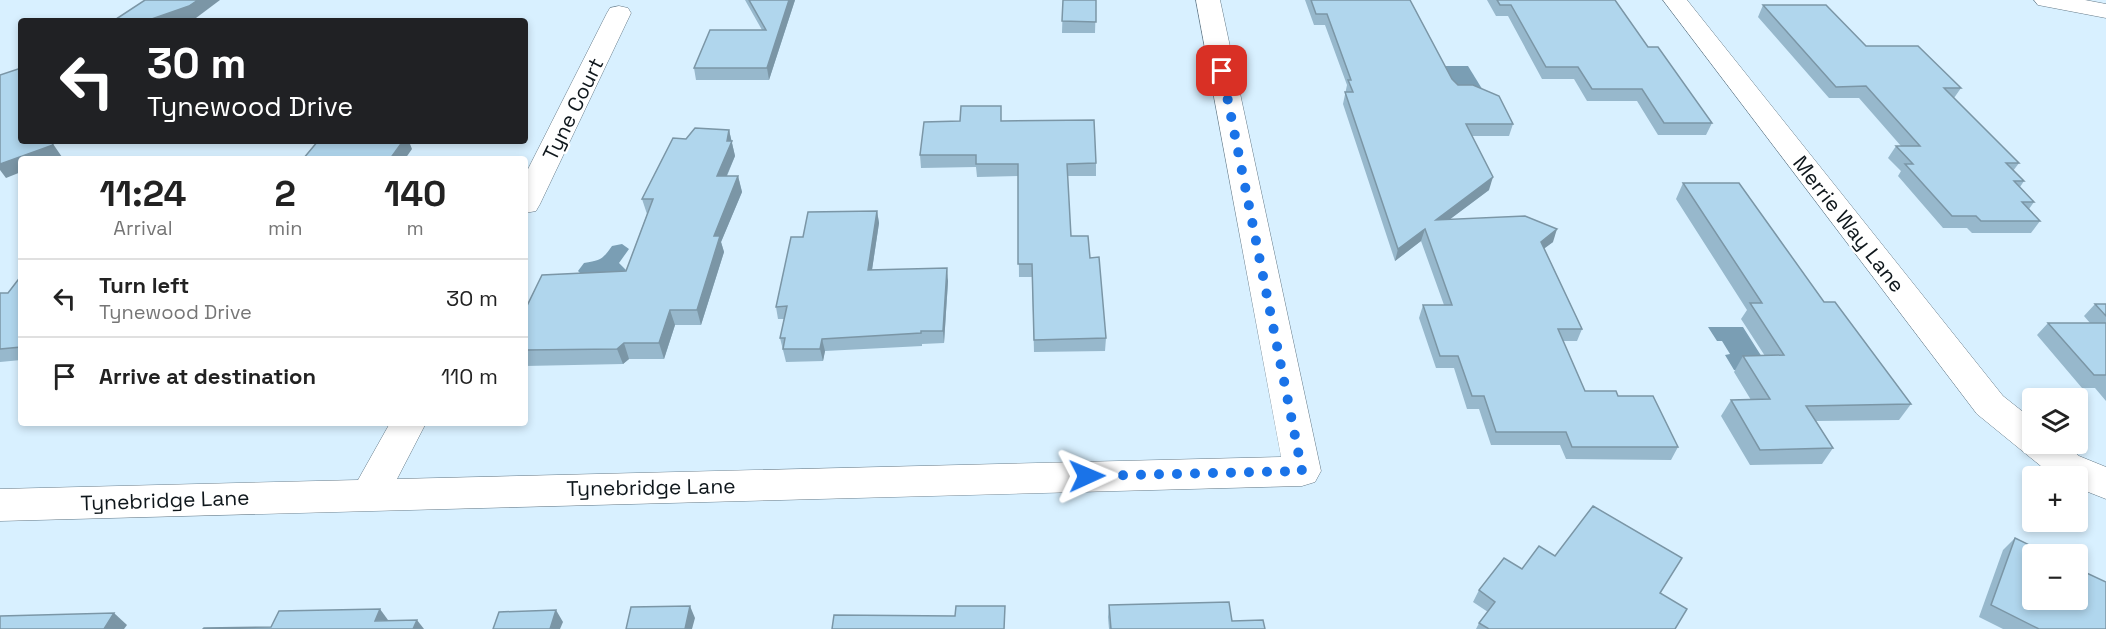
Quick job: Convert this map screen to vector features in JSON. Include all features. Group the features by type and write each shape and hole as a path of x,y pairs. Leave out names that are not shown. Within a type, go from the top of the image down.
{"street":[{"name":"Tynebridge Lane","path":"0,505 1302,471 1208,0"},
{"name":"Merrie Way Lane","path":"1676,0 1990,405 2022,431"},
{"path":"2046,0 2106,11"},
{"name":"Tyne Court","path":"528,198 619,13"},
{"path":"370,494 406,426"},
{"path":"2051,454 2066,466 2106,484"}],"water":[{"path":"1443,66 1468,66 1484,92 1459,93"},
{"path":"622,244 629,249 619,263 626,270 624,274 580,273 578,271 584,263 601,259 612,246"},
{"path":"1708,327 1743,327 1767,365 1764,370 1734,370 1725,355 1730,354 1722,341 1717,341"}],"building":[{"path":"145,0 198,0 189,6 155,18 118,18"},
{"path":"749,0 789,0 767,68 694,68 710,30 766,30"},
{"path":"1063,0 1096,0 1096,22 1062,21"},
{"path":"1311,0 1410,0 1452,79 1458,85 1473,85 1499,96 1513,124 1466,124 1493,177 1436,220 1525,216 1557,229 1541,242 1582,329 1558,329 1585,391 1616,391 1618,396 1653,396 1678,447 1572,447 1566,432 1496,432 1484,396 1472,396 1458,356 1440,356 1423,305 1452,305 1425,229 1398,249 1345,92 1353,92 1348,80 1351,80 1327,14 1316,14"},
{"path":"1497,0 1615,0 1648,47 1658,47 1712,123 1664,123 1642,89 1592,89 1578,67 1546,67 1511,5 1500,5"},
{"path":"1763,5 1826,5 1866,46 1918,46 1961,88 1944,88 2019,163 2006,163 2024,181 2014,181 2034,202 2022,202 2040,221 1981,221 1976,216 1952,216 1905,164 1913,164 1896,146 1920,146 1866,86 1836,87"},
{"path":"18,69 18,144 53,145 0,164 0,75"},
{"path":"961,106 1001,106 1001,121 1094,120 1096,163 1067,164 1071,236 1088,236 1090,258 1099,257 1106,338 1034,340 1032,264 1018,264 1018,164 976,164 976,155 920,155 924,122 960,121"},
{"path":"695,128 729,130 727,141 732,141 717,176 738,176 714,236 720,236 697,310 670,310 659,343 624,343 617,349 528,350 528,304 542,275 626,271 653,199 642,199 673,138 686,139"},
{"path":"316,144 401,144 392,156 306,156"},
{"path":"1683,183 1739,183 1824,302 1835,302 1911,404 1806,406 1833,448 1760,450 1731,400 1770,399 1743,356 1784,355 1750,303 1762,303"},
{"path":"877,211 868,270 947,268 943,331 822,339 820,349 783,349 785,338 780,338 787,306 776,307 791,237 803,237 808,212"},
{"path":"18,280 18,347 0,349 0,293 8,293"},
{"path":"2095,304 2106,304 2106,316"},
{"path":"2048,323 2106,323 2106,375 2094,375"},
{"path":"1593,506 1682,558 1660,593 1687,609 1675,629 1489,629 1479,623 1495,602 1479,590 1504,558 1522,569 1539,546 1555,556"},
{"path":"2015,538 2027,544 2022,544 2022,610 2088,610 2088,574 2106,582 2106,629 2039,629 1991,605"},
{"path":"1229,602 1232,621 1263,620 1265,629 1111,629 1109,605"},
{"path":"690,606 685,629 626,629 631,607"},
{"path":"956,606 1005,606 1004,629 832,629 834,615 955,616"},
{"path":"380,609 375,621 417,620 413,629 203,629 271,627 279,611"},
{"path":"556,610 550,629 493,629 499,612"},
{"path":"114,613 104,629 0,629 0,616"}],"route":[{"path":"1087,476 1302,471 1222,71"}]}
